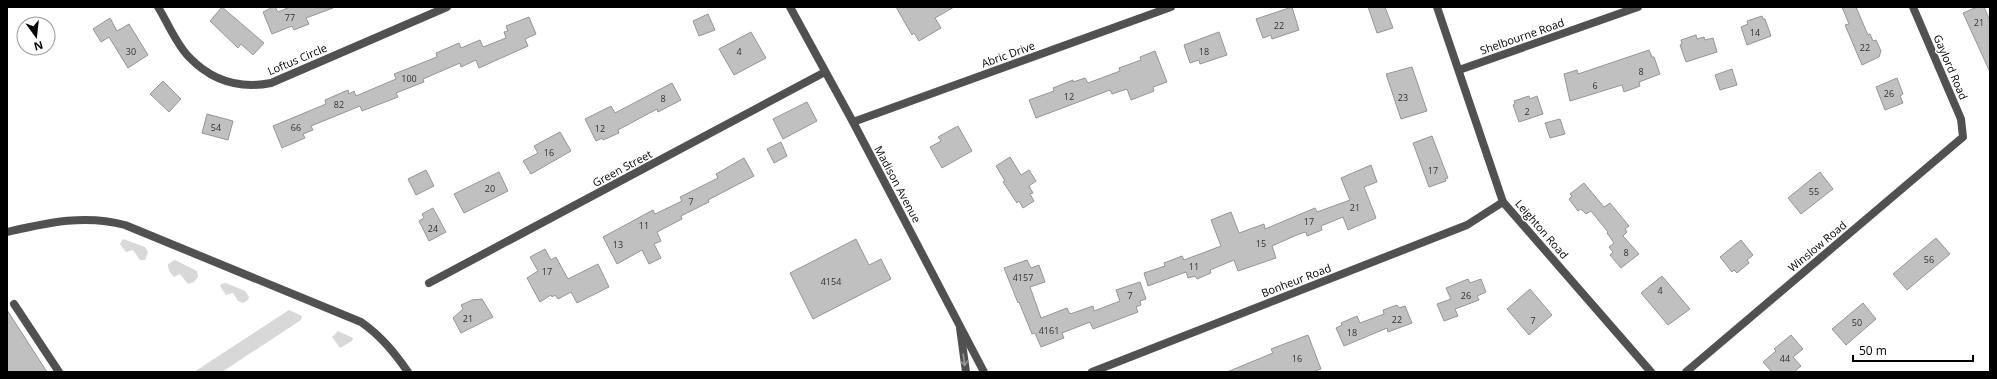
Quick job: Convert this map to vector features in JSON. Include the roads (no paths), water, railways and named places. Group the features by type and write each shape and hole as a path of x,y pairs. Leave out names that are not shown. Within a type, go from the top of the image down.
{"street":[{"name":"Loftus Circle","path":"158,7 189,57 217,77 234,84 254,86 271,83 447,7"},
{"name":"Madison Avenue","path":"790,7 959,321 984,372"},
{"name":"Abric Drive","path":"853,122 1171,7"},
{"name":"Leighton Road","path":"1437,7 1504,202 1651,372"},
{"name":"Shelbourne Road","path":"1459,70 1638,7"},
{"name":"Gaylord Road","path":"1913,7 1961,119 1963,137"},
{"name":"Green Street","path":"429,283 825,72"},
{"name":"Winslow Road","path":"1686,372 1963,137"},
{"name":"Bonheur Road","path":"1092,372 1467,225 1504,202"},
{"path":"7,232 70,219 98,219 125,225 361,322 376,333 393,350 408,372"},
{"path":"14,304 59,372"},
{"path":"959,321 966,372"}]}
